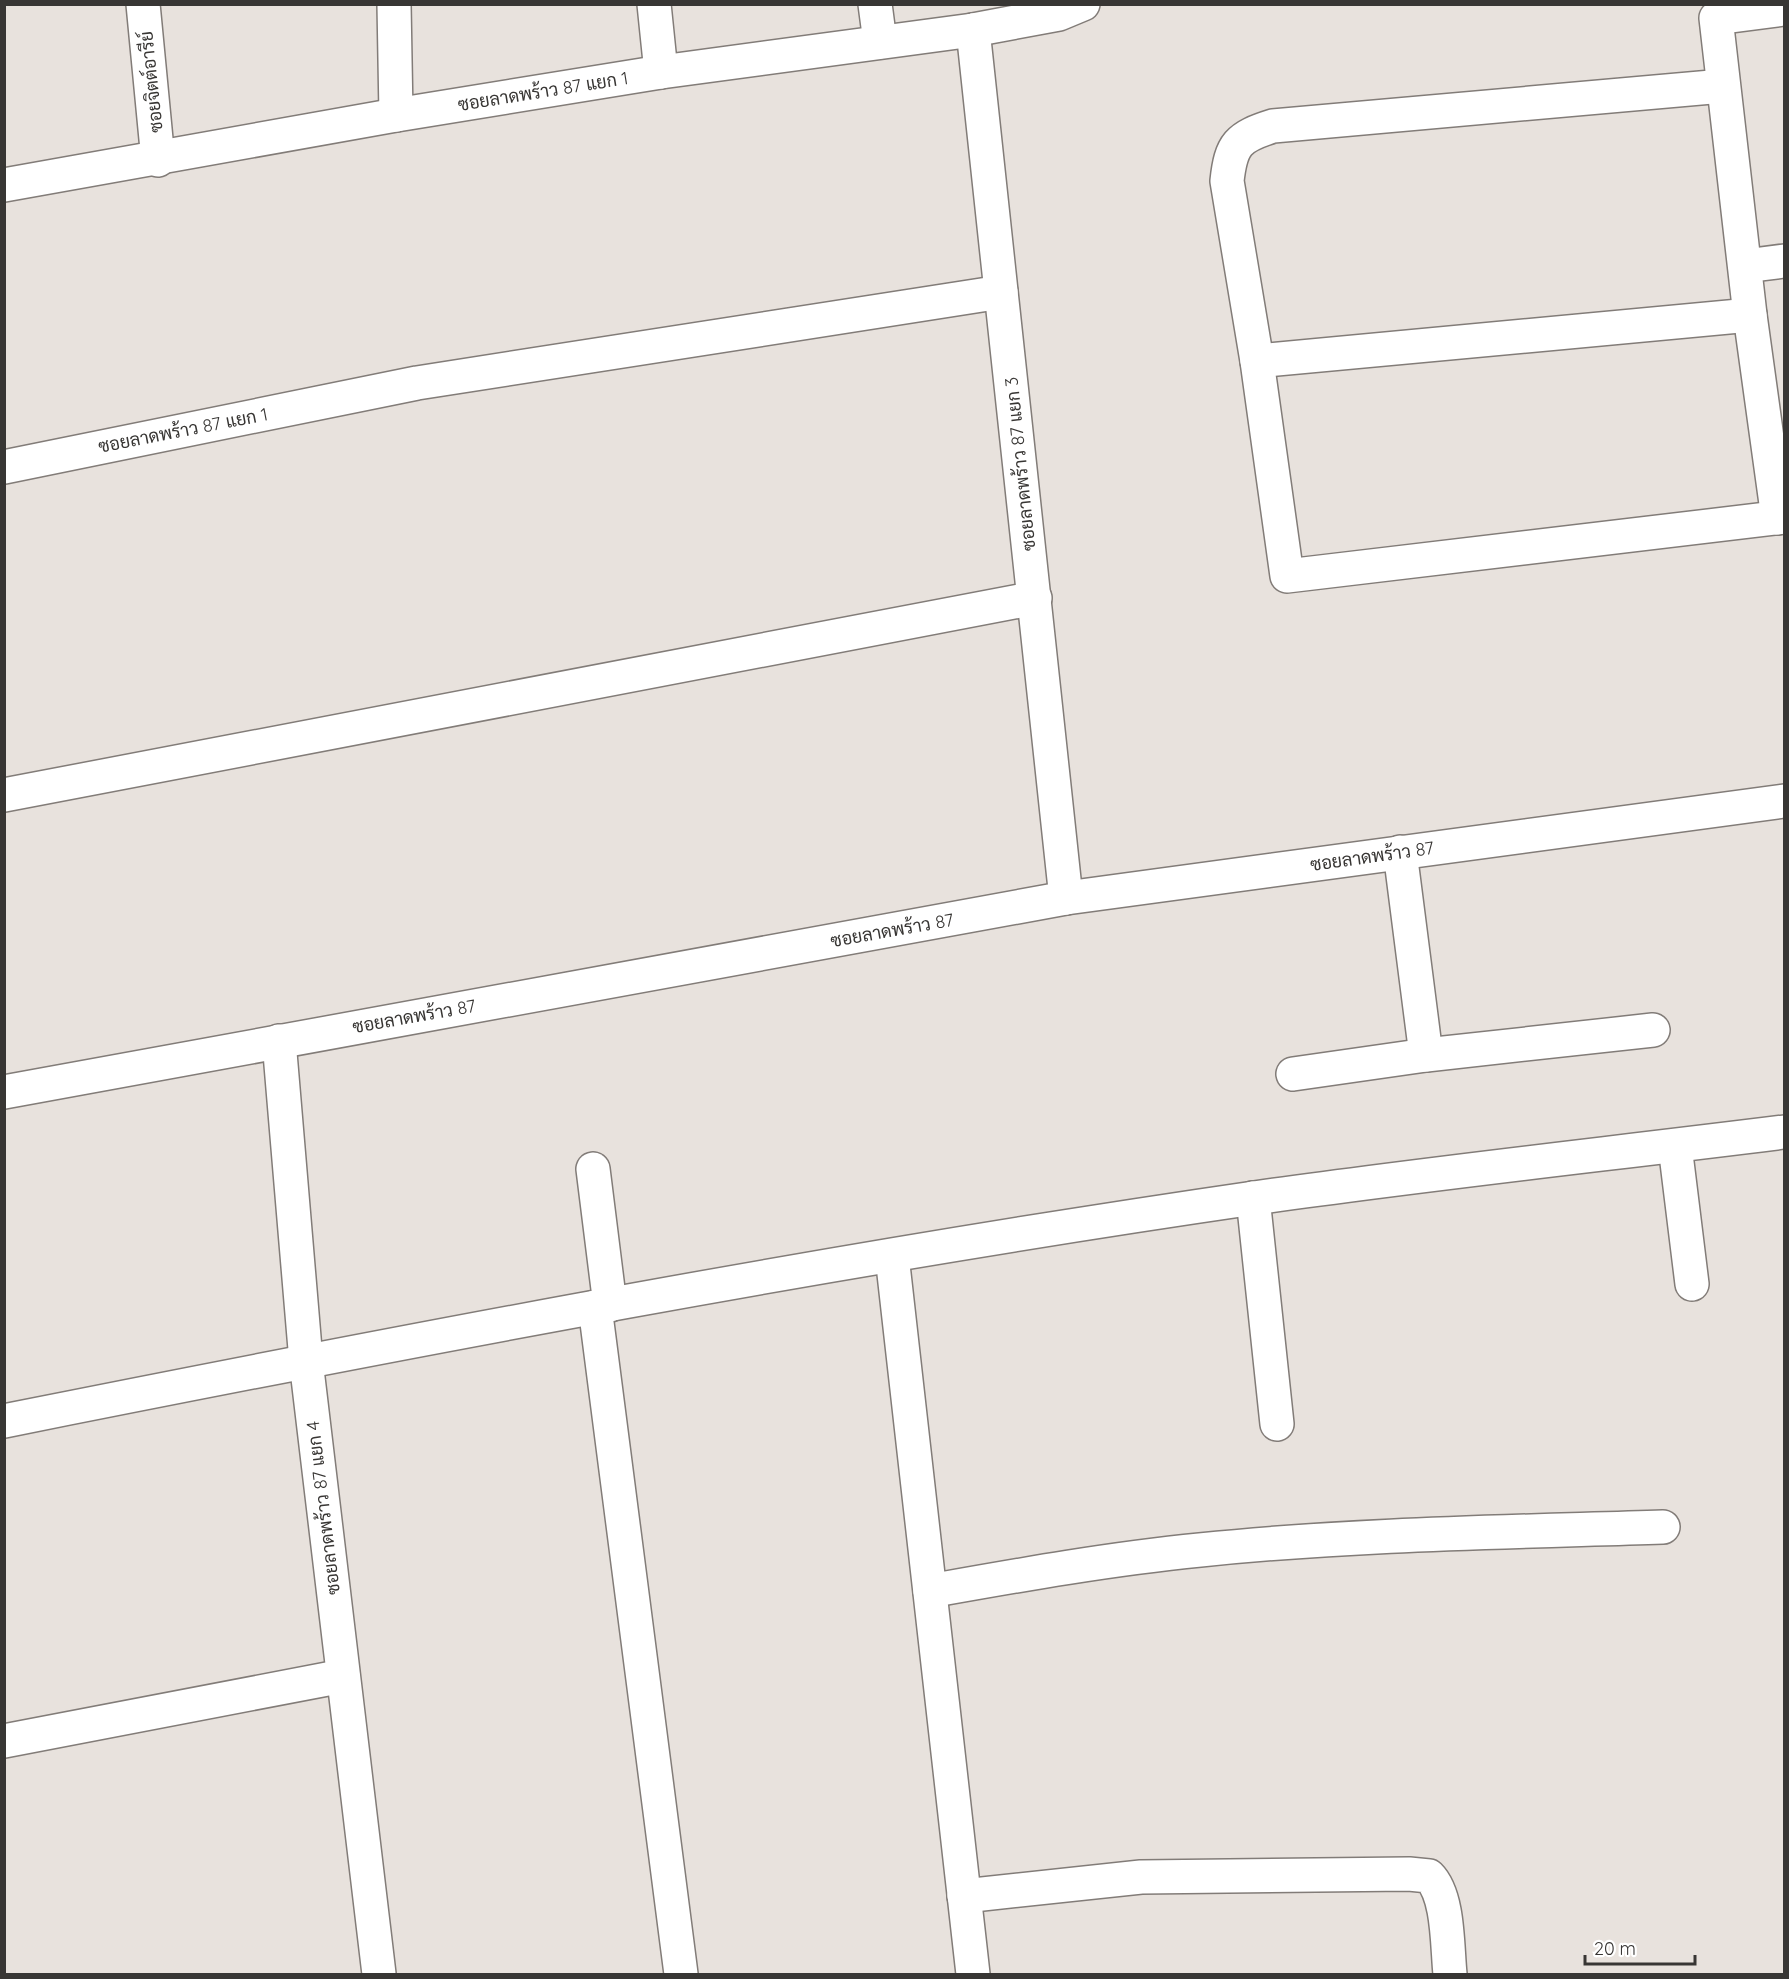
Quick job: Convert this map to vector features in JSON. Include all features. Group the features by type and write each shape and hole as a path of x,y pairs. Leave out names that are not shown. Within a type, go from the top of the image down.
{"street":[{"name":"ซอยจิตต์อารีย์","path":"143,4 159,159"},
{"path":"394,4 396,115"},
{"path":"654,4 661,72"},
{"path":"875,4 880,42"},
{"name":"ซอยลาดพร้าว 87 แยก 1","path":"4,186 396,115 661,72 973,30 1059,15 1083,4"},
{"path":"1723,86 1273,126 1246,135 1230,155 1227,181 1257,361 1287,576 1781,518 1750,315 1716,18 1785,9"},
{"name":"ซอยลาดพร้าว 87 แยก 3","path":"973,30 1066,898"},
{"path":"1745,266 1785,261"},
{"name":"ซอยลาดพร้าว 87 แยก 1","path":"4,466 417,383 1001,292"},
{"path":"1257,361 1750,315"},
{"path":"4,795 1035,598"},
{"name":"ซอยลาดพร้าว 87","path":"4,1092 1066,898 1785,801"},
{"path":"1400,852 1426,1055"},
{"path":"1293,1074 1426,1055 1653,1030"},
{"name":"ซอยลาดพร้าว 87 แยก 4","path":"279,1041 306,1361 379,1974"},
{"path":"4,1421 306,1361 892,1256 1253,1198 1785,1132"},
{"path":"1675,1146 1692,1284"},
{"path":"593,1169 603,1306 681,1974"},
{"path":"1253,1198 1277,1424"},
{"path":"892,1256 973,1974"},
{"path":"930,1591 1133,1557 1202,1550 1341,1538 1663,1527"},
{"path":"4,1741 343,1676"},
{"path":"964,1896 1141,1877 1409,1874 1430,1876 1438,1884 1443,1904 1450,1974"}]}
